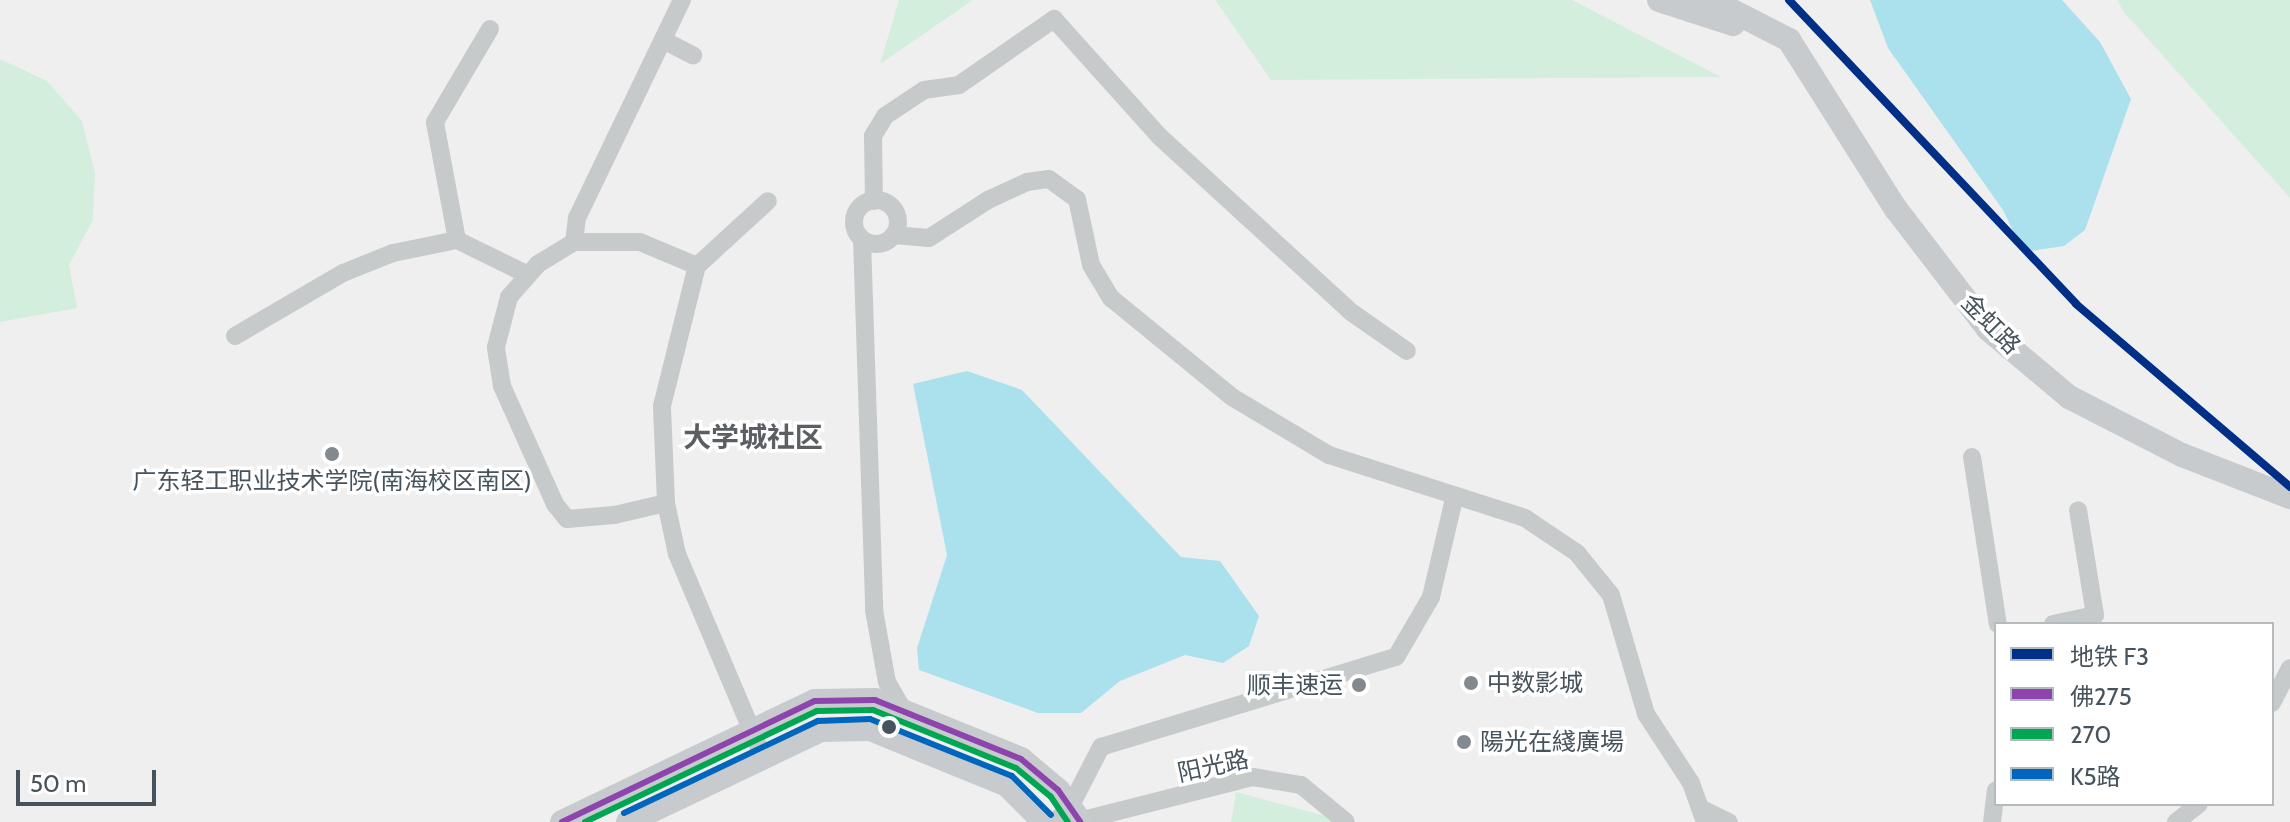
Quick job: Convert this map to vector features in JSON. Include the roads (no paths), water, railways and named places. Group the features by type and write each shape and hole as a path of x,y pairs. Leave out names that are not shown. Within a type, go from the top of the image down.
{"street":[{"path":"574,242 577,218 682,0"},
{"path":"1659,0 1789,40"},
{"path":"1711,0 1789,40"},
{"path":"874,201 873,136 885,116 924,90 959,85 1054,19 1159,136 1351,312 1407,351"},
{"path":"457,240 435,122 490,29"},
{"path":"663,40 693,55"},
{"name":"金虹路","path":"1789,40 1896,209 1988,329 2069,397 2182,455 2290,497"},
{"path":"894,235 929,238 1027,182 1049,179 1070,189 1077,199 1091,265 1111,298 1232,397 1329,455 1454,499 1525,518 1577,553 1611,595 1646,714 1691,783 1703,815 1729,822"},
{"path":"762,755 677,554 666,503 662,406 697,266 768,201"},
{"path":"862,240 883,243 894,235 898,221 893,208 874,201"},
{"path":"874,201 857,213 855,227 862,240 874,610 887,682 904,711"},
{"path":"235,336 343,273 393,253 457,240 528,275"},
{"path":"666,503 614,515 567,519 555,504 502,386 496,347 509,297 528,275 574,242 640,242 697,266"},
{"path":"1972,457 1998,622"},
{"path":"562,822 749,729 815,701 875,700 1021,759 1071,818 1101,747 1396,657 1431,597 1454,499"},
{"path":"2062,622 2095,615 2078,510"},
{"path":"2274,699 2290,668"},
{"path":"628,822 762,755 821,730 870,729 1007,785 1044,822"},
{"name":"阳光路","path":"1071,818 1253,777 1301,785 1346,822"},
{"path":"2176,822 2196,806"}],"water":[{"path":"1870,0 2062,0 2100,42 2131,99 2085,230 2064,246 2023,252 2003,210 1888,48"},
{"path":"967,371 1022,390 1181,557 1220,561 1259,616 1249,646 1223,663 1185,655 1120,681 1081,713 1038,713 919,670 917,648 947,555 913,384"}],"metro line":[{"name":"F3","path":"1789,0 2076,304 2290,487"}],"place":[{"name":"广东轻工职业技术学院(南海校区南区)","path":"332,454"},
{"name":"中数影城","path":"1471,683"},
{"name":"顺丰速运","path":"1359,685"},
{"name":"陽光在綫廣場","path":"1464,742"}],"district":[{"name":"大学城社区","path":"753,437"}]}
